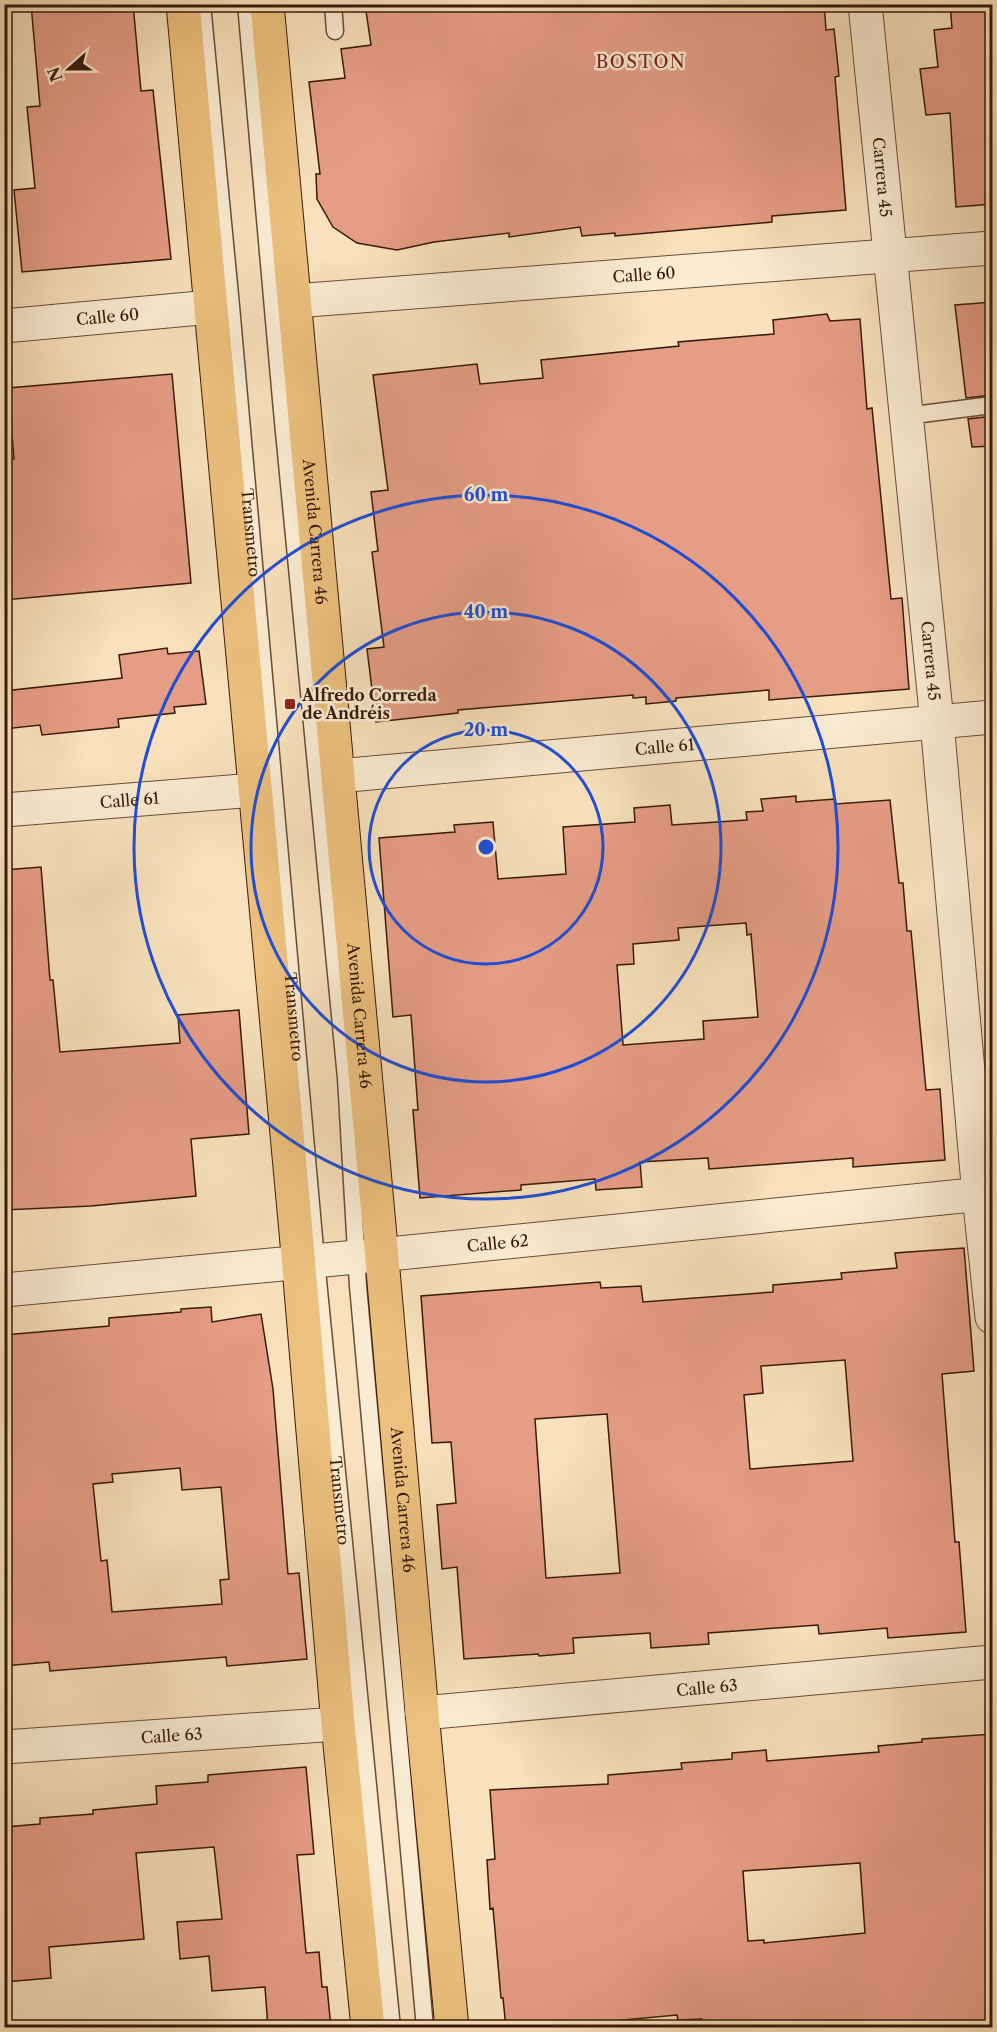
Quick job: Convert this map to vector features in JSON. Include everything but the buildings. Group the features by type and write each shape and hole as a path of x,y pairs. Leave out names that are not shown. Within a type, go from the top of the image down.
{"main road":[{"path":"183,4 255,790 307,1261 338,1724 368,2028"},
{"name":"Avenida Carrera 46","path":"267,4 338,776 369,1256 422,1713 452,2028"}],"street":[{"name":"Carrera 45","path":"865,4 986,1194 993,1317"},
{"name":"Calle 60","path":"294,301 993,248"},
{"name":"Calle 60","path":"4,326 211,307"},
{"name":"Calle 61","path":"338,776 993,717"},
{"name":"Calle 61","path":"4,810 255,790"},
{"name":"Calle 62","path":"4,1290 986,1194"},
{"name":"Calle 63","path":"422,1713 993,1662"},
{"name":"Calle 63","path":"4,1747 338,1724"}],"lane":[{"name":"Transmetro","path":"202,4 231,306 307,1261 392,2028"},
{"path":"246,4 283,423 346,1078 369,1256 425,2028"},
{"path":"333,4 335,31"},
{"path":"906,416 993,405"}],"place":[{"name":"Alfredo Correda de Andréis","path":"290,704"}],"district":[{"name":"BOSTON","path":"641,62"}]}
